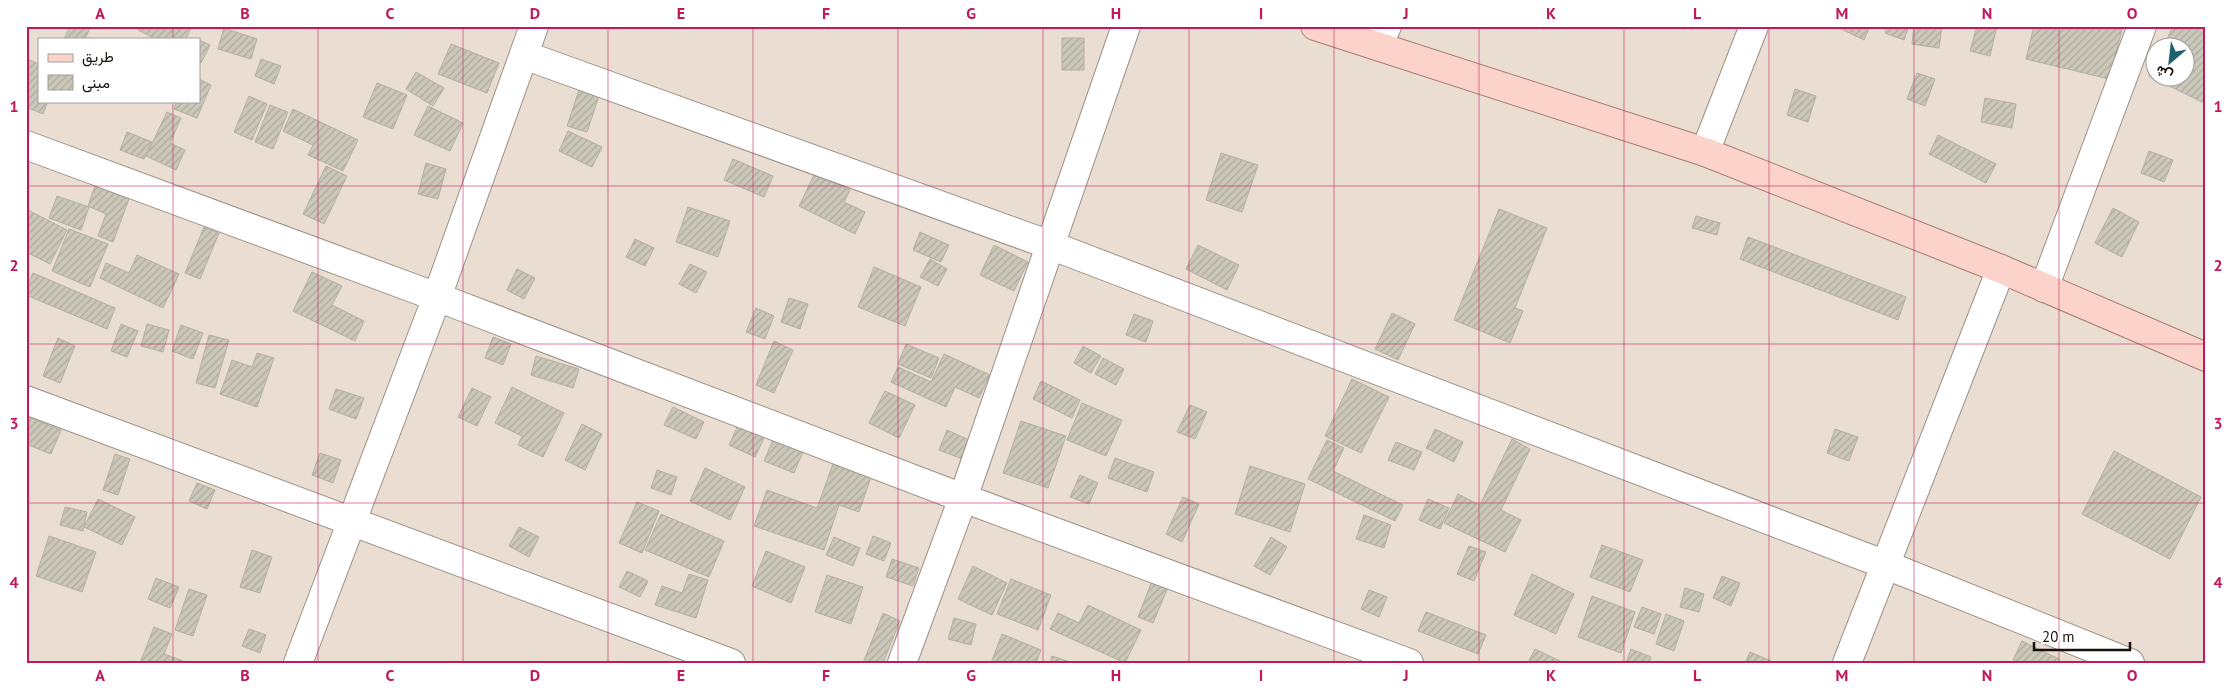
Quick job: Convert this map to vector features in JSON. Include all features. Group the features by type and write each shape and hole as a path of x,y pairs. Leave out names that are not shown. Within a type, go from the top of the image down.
{"main road":[{"path":"1315,26 1382,36 1705,152 2001,268 2206,357"}],"street":[{"path":"298,663 438,297 534,26"},
{"path":"902,663 963,498 1126,26"},
{"path":"1705,152 1754,26"},
{"path":"2044,288 2142,26"},
{"path":"524,55 1050,245 1886,565 2130,663"},
{"path":"26,145 438,297 963,498 1409,663"},
{"path":"1847,663 2001,268"},
{"path":"26,400 731,663"}],"building":[{"path":"70,26 88,26 90,28 85,38 64,38"},
{"path":"140,26 192,26 186,38 153,38 138,30"},
{"path":"1835,26 1870,26 1864,40"},
{"path":"1887,26 1909,26 1904,40 1885,33"},
{"path":"1914,26 1942,26 1939,48 1912,44"},
{"path":"1977,26 1997,26 1990,56 1970,51"},
{"path":"2034,26 2105,26 2122,30 2109,79 2026,59"},
{"path":"2173,26 2206,26 2206,104 2173,88 2194,88 2194,38 2168,38"},
{"path":"224,28 257,39 251,59 218,49"},
{"path":"1062,38 1084,38 1084,70 1062,70"},
{"path":"200,40 210,45 200,62"},
{"path":"451,44 499,63 487,93 438,74"},
{"path":"27,59 38,64 38,102 48,102 43,114 26,107"},
{"path":"261,59 281,66 274,84 255,76"},
{"path":"416,72 444,88 433,106 406,89"},
{"path":"1917,73 1935,79 1925,106 1907,99"},
{"path":"200,80 211,85 197,118 174,109 177,102 200,102"},
{"path":"377,83 407,95 393,129 363,117"},
{"path":"1795,89 1816,96 1808,122 1787,115"},
{"path":"579,90 599,96 587,132 567,126"},
{"path":"249,96 267,104 252,140 234,132"},
{"path":"1985,98 2016,104 2012,128 1981,122"},
{"path":"270,105 288,112 273,149 255,142"},
{"path":"428,106 463,123 450,151 414,135"},
{"path":"293,109 358,140 343,171 308,155 313,145 283,131"},
{"path":"167,112 181,118 170,143 185,150 176,170 146,156"},
{"path":"568,131 602,147 592,167 559,151"},
{"path":"127,132 152,142 144,159 120,150"},
{"path":"1938,135 1996,164 1986,183 1929,154"},
{"path":"2149,151 2173,160 2164,182 2141,173"},
{"path":"1221,153 1258,165 1242,212 1206,200"},
{"path":"733,159 773,176 764,197 724,180"},
{"path":"426,163 446,169 438,199 418,194"},
{"path":"326,166 347,176 324,224 303,214"},
{"path":"815,173 850,190 844,202 865,212 855,234 799,206"},
{"path":"95,186 129,199 113,242 98,236 106,214 88,206"},
{"path":"57,196 89,207 81,230 49,218"},
{"path":"688,207 730,221 718,257 676,242"},
{"path":"2113,208 2139,222 2122,257 2095,243"},
{"path":"26,209 67,230 50,264 26,252"},
{"path":"1499,209 1547,228 1515,308 1523,311 1510,343 1454,320"},
{"path":"1696,216 1720,223 1717,235 1692,228"},
{"path":"204,227 219,233 200,279 185,273"},
{"path":"69,229 108,244 90,287 52,271"},
{"path":"920,232 949,245 941,262 913,250"},
{"path":"1748,237 1906,297 1898,320 1740,259"},
{"path":"635,239 654,248 645,266 626,257"},
{"path":"994,245 1028,262 1014,291 980,275"},
{"path":"1198,245 1239,265 1227,290 1186,269"},
{"path":"137,255 179,274 163,308 100,278 106,263 129,273"},
{"path":"930,259 947,269 938,286 920,277"},
{"path":"690,264 707,272 696,293 679,284"},
{"path":"874,267 921,287 905,326 858,307"},
{"path":"517,269 535,278 524,299 507,290"},
{"path":"312,272 342,286 332,305 364,321 355,341 293,311"},
{"path":"33,273 115,308 107,329 26,295 26,289"},
{"path":"789,298 808,304 800,329 781,322"},
{"path":"756,308 774,316 765,339 746,332"},
{"path":"1392,313 1415,324 1398,360 1375,349"},
{"path":"1134,314 1153,321 1146,342 1126,335"},
{"path":"121,324 138,331 127,357 111,351"},
{"path":"147,324 169,330 163,352 141,346"},
{"path":"181,325 203,333 193,359 172,351"},
{"path":"209,335 229,340 215,388 196,383"},
{"path":"493,337 511,344 503,365 485,358"},
{"path":"58,338 75,346 60,383 43,376"},
{"path":"774,341 793,350 774,393 756,385"},
{"path":"906,344 939,358 931,378 898,364"},
{"path":"1083,346 1101,356 1091,373 1074,363"},
{"path":"257,353 274,358 257,407 220,394 232,360 252,367"},
{"path":"944,354 990,375 979,398 955,387 946,407 891,382 898,367 931,382"},
{"path":"536,356 579,369 573,388 531,375"},
{"path":"1103,358 1124,369 1116,385 1095,374"},
{"path":"1352,379 1389,397 1361,453 1325,436"},
{"path":"1041,381 1080,400 1072,418 1033,399"},
{"path":"512,387 564,413 543,457 518,445 522,436 495,423"},
{"path":"472,388 491,397 477,426 458,417"},
{"path":"336,389 364,398 356,419 329,409"},
{"path":"885,391 915,405 899,438 869,423"},
{"path":"1082,403 1122,420 1106,456 1067,440"},
{"path":"1190,405 1207,412 1195,439 1177,432"},
{"path":"673,407 704,422 696,439 664,425"},
{"path":"26,416 61,430 51,454 26,444"},
{"path":"1021,421 1066,436 1048,488 1003,473"},
{"path":"739,423 765,436 755,457 729,445"},
{"path":"582,424 602,434 585,470 565,460"},
{"path":"1435,429 1463,442 1454,462 1426,448"},
{"path":"1835,429 1858,437 1849,461 1827,453"},
{"path":"947,430 978,444 970,462 939,450"},
{"path":"1512,439 1530,449 1501,510 1521,520 1505,552 1444,523 1458,494 1480,505"},
{"path":"773,440 803,452 794,473 764,461"},
{"path":"1327,440 1344,448 1333,471 1403,505 1395,521 1308,479"},
{"path":"1396,442 1422,452 1414,470 1388,460"},
{"path":"2114,451 2201,497 2170,559 2082,514"},
{"path":"320,453 341,460 333,483 312,475"},
{"path":"115,454 130,459 118,495 103,490"},
{"path":"1115,458 1154,472 1147,492 1108,478"},
{"path":"833,464 871,477 859,512 839,505 824,550 754,526 767,490 817,508"},
{"path":"1250,466 1305,484 1290,532 1235,514"},
{"path":"705,468 745,487 730,520 690,501"},
{"path":"657,470 677,477 671,495 651,488"},
{"path":"1080,475 1098,483 1089,504 1070,497"},
{"path":"197,483 215,490 207,509 189,501"},
{"path":"1183,497 1199,504 1182,542 1166,534"},
{"path":"98,499 135,517 122,545 84,527"},
{"path":"1428,499 1449,508 1440,529 1419,520"},
{"path":"637,502 659,511 642,553 619,543"},
{"path":"65,507 87,512 83,531 60,525"},
{"path":"661,514 724,541 709,577 645,550"},
{"path":"1364,515 1391,525 1384,548 1356,539"},
{"path":"519,527 539,537 529,557 509,546"},
{"path":"49,536 96,552 82,592 36,576"},
{"path":"873,536 891,543 884,561 866,554"},
{"path":"834,537 860,548 853,566 826,555"},
{"path":"1271,537 1287,547 1270,575 1254,566"},
{"path":"1602,545 1643,560 1630,592 1590,577"},
{"path":"1469,546 1486,552 1474,581 1457,574"},
{"path":"252,550 272,557 260,593 240,587"},
{"path":"766,551 805,567 791,603 752,586"},
{"path":"892,559 919,568 913,586 886,577"},
{"path":"973,566 1007,583 992,615 958,599"},
{"path":"627,571 648,581 640,597 619,587"},
{"path":"689,574 708,580 696,618 655,605 662,586 682,593"},
{"path":"1532,574 1574,594 1556,634 1514,615"},
{"path":"827,575 863,587 851,624 815,612"},
{"path":"1722,576 1740,583 1731,606 1713,598"},
{"path":"156,578 179,587 170,608 148,599"},
{"path":"1011,579 1051,595 1038,630 997,614"},
{"path":"1152,581 1168,587 1153,623 1138,617"},
{"path":"1685,588 1704,594 1699,612 1680,607"},
{"path":"189,589 207,595 193,636 175,630"},
{"path":"1369,590 1387,597 1379,617 1361,609"},
{"path":"1592,596 1635,612 1621,653 1578,637"},
{"path":"1088,605 1141,630 1125,663 1050,629 1058,613 1079,623"},
{"path":"1642,607 1661,614 1654,634 1634,627"},
{"path":"1426,612 1486,635 1478,654 1418,631"},
{"path":"883,613 900,621 883,663 863,663"},
{"path":"1666,614 1684,621 1674,651 1656,644"},
{"path":"954,618 976,624 971,645 948,639"},
{"path":"154,627 172,634 164,654 183,661 182,663 140,663"},
{"path":"249,629 266,635 260,653 242,646"},
{"path":"1002,634 1041,650 1036,663 991,663"},
{"path":"2022,641 2059,659 2058,663 2019,663 2013,660"},
{"path":"1535,649 1564,663 1528,663"},
{"path":"1631,649 1651,657 1649,663 1626,663"},
{"path":"1750,652 1771,661 1770,663 1745,663"},
{"path":"1052,656 1073,663 1050,663"}]}
